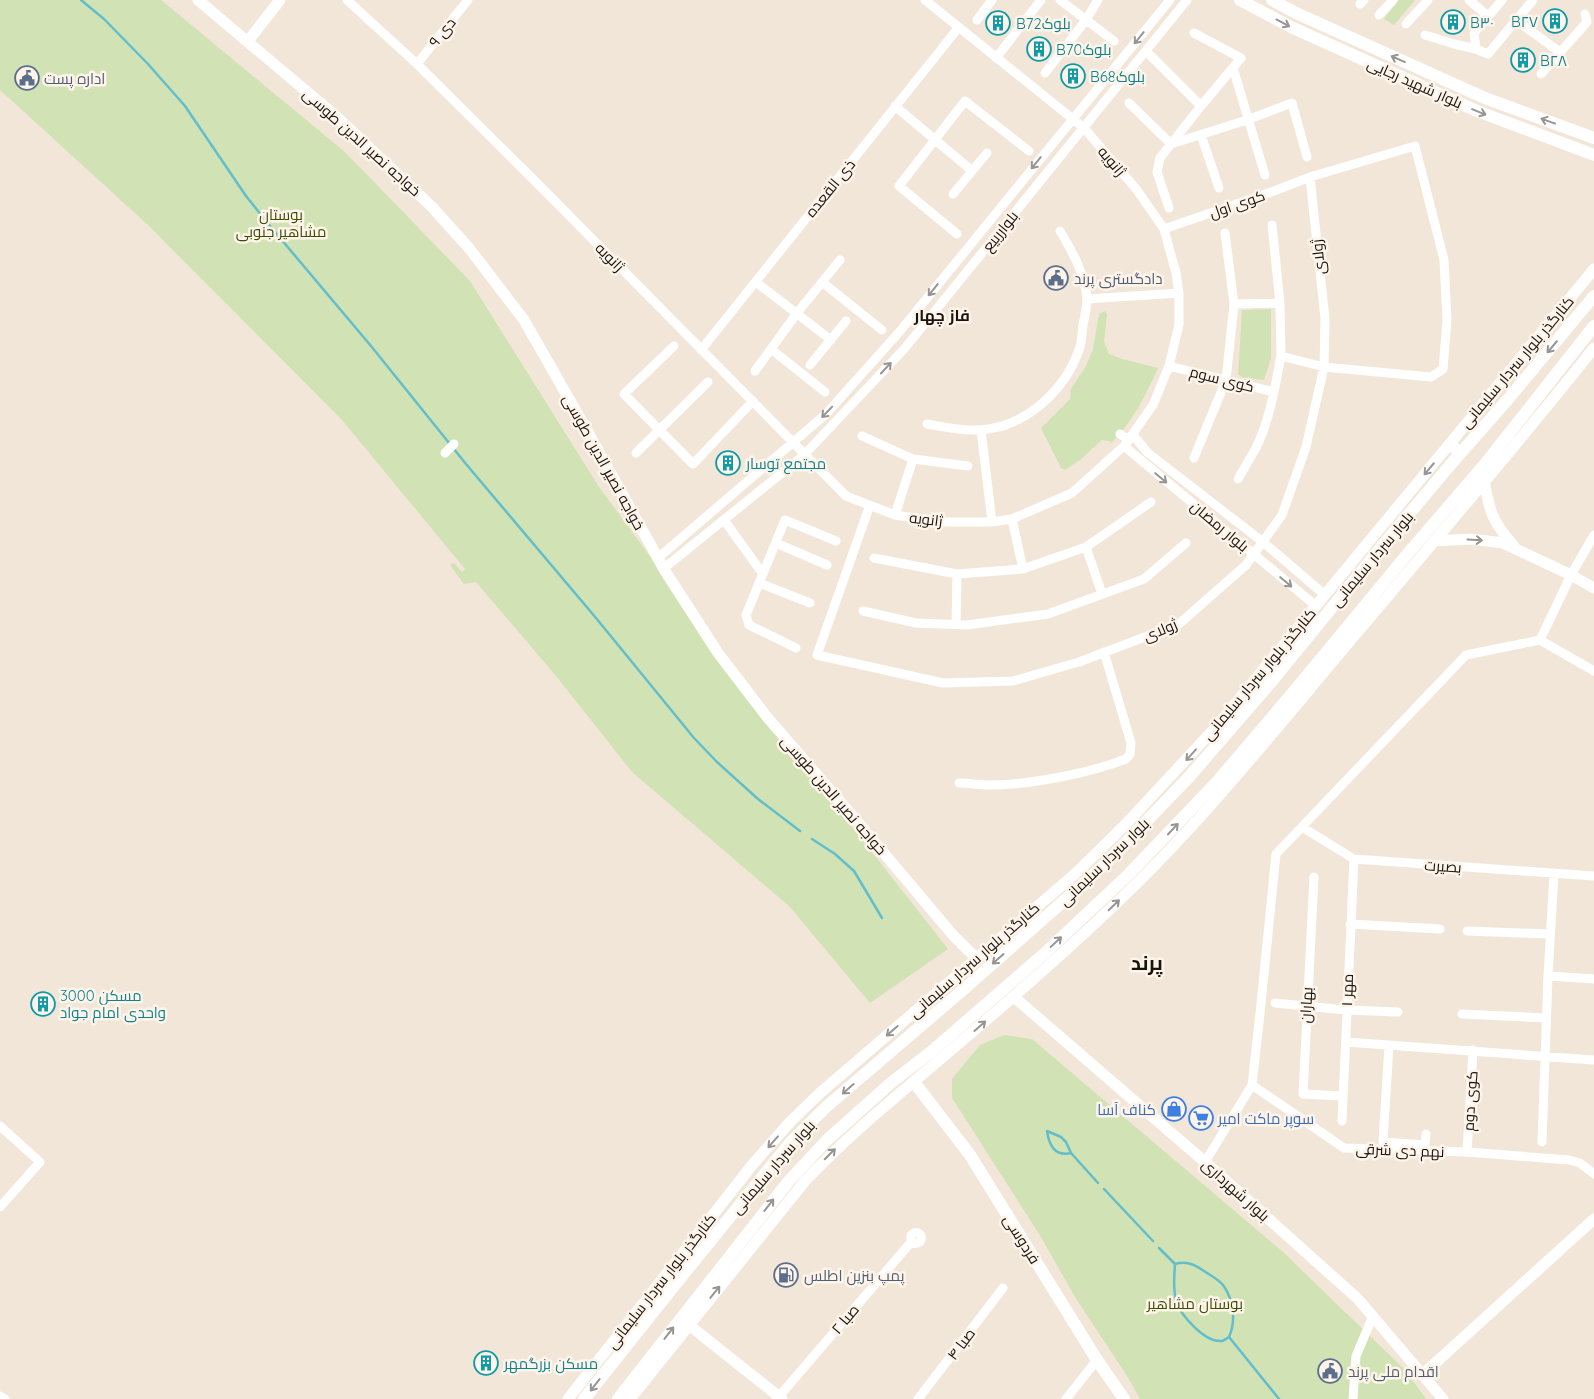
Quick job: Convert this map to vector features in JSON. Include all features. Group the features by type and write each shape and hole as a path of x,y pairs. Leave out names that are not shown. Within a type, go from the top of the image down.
{"main road":[{"name":"بلوار شهید رجایی","path":"1240,0 1291,27 1477,112 1594,155"},
{"name":"بلوار شهید رجایی","path":"1272,0 1296,13 1485,98 1594,138"},
{"path":"1593,297 1591,306 1594,312"},
{"name":"بلوار سردار سلیمانی","path":"584,1399 790,1143 826,1107 964,989 1108,861 1213,751 1593,297"},
{"path":"1568,328 1579,324 1584,332 1584,338"},
{"name":"بلوار سردار سلیمانی","path":"618,1399 788,1182 827,1140 892,1082 931,1052 1044,953 1129,874 1216,783 1485,464 1594,326"},
{"path":"1450,444 1460,454"},
{"name":"فردوسی","path":"914,1082 970,1155 1096,1360 1124,1399"}],"street":[{"name":"خواجه نصیر الدین طوسی","path":"198,0 337,117 432,207 469,248 524,320 661,564 718,653 767,717 952,934 976,958"},
{"path":"248,42 280,0"},
{"name":"ژانویه","path":"347,0 417,64 846,496 894,515 942,522 992,522 1012,519 1072,493 1128,441 1153,405 1169,366 1179,325 1179,293 1164,229 1137,190 1084,128 925,0"},
{"name":"۹ دی","path":"417,64 468,0"},
{"path":"977,20 992,0"},
{"path":"996,58 1040,0"},
{"path":"1060,0 1114,41"},
{"path":"1045,73 1086,20 1098,0"},
{"name":"بلوارربیع","path":"661,564 826,414 901,330 1170,0"},
{"name":"بلوارربیع","path":"661,564 724,520 804,455 912,339 1187,0"},
{"path":"1379,15 1393,0"},
{"path":"1406,24 1428,0"},
{"path":"1469,0 1488,16"},
{"path":"1476,49 1474,33 1502,0"},
{"path":"1425,35 1488,54 1534,0"},
{"path":"1542,74 1587,22 1584,14"},
{"path":"1517,20 1560,52"},
{"name":"ذی القعده","path":"701,350 959,27"},
{"path":"1169,208 1157,172 1160,158 1241,58 1194,33"},
{"path":"1146,51 1201,106"},
{"path":"1233,68 1264,175"},
{"path":"957,234 899,186 965,101 1029,151"},
{"path":"1129,103 1171,144"},
{"path":"1171,144 1247,120 1292,103 1307,158"},
{"path":"896,106 971,170"},
{"path":"1201,135 1219,188"},
{"name":"کوی اول","path":"1164,229 1310,177 1415,146 1444,260 1447,320 1443,369 1431,377 1324,367"},
{"path":"953,194 987,153"},
{"name":"ژولای","path":"870,505 817,656 943,682 1013,681 1079,662 1179,624 1246,565 1263,542 1282,515 1306,447 1324,367 1325,319 1310,177"},
{"path":"1238,479 1256,446 1274,392 1281,356 1280,303 1272,225"},
{"path":"927,424 957,429 981,430 1012,422 1034,412 1054,393 1069,371 1080,347 1087,299 1076,258 1060,231"},
{"path":"1194,458 1226,380 1234,304 1225,233"},
{"path":"755,371 840,260"},
{"name":"کنارگذر بلوار سردار سلیمانی","path":"568,1399 753,1164 790,1122 820,1093 1075,874 1126,824 1215,728 1594,269"},
{"path":"756,282 830,340"},
{"path":"822,282 882,330"},
{"path":"1087,299 1179,293"},
{"path":"1234,304 1280,303"},
{"path":"810,365 846,321"},
{"path":"901,330 912,339"},
{"path":"674,346 624,394 692,464 753,401"},
{"path":"630,1399 805,1181 831,1153 856,1129 1014,997 1075,942 1182,838 1238,776 1594,348"},
{"path":"771,350 825,392"},
{"path":"1281,356 1324,367"},
{"name":"کوی سوم","path":"1169,366 1274,392"},
{"path":"636,453 708,382"},
{"path":"981,430 992,522"},
{"path":"1120,434 1128,441"},
{"path":"862,436 913,458 968,466"},
{"name":"بلوار رمضان","path":"1128,441 1148,453 1263,542 1325,595"},
{"name":"بلوار رمضان","path":"1128,441 1254,554 1316,606"},
{"path":"445,453 454,444"},
{"path":"894,515 913,458"},
{"path":"1484,481 1491,515 1498,529 1515,548"},
{"path":"874,558 957,574 1023,569 1086,547 1151,502"},
{"path":"1012,519 1023,569"},
{"path":"724,520 763,574"},
{"path":"796,648 749,625 746,615 785,520 836,541"},
{"path":"1540,640 1571,575 1594,536"},
{"path":"1434,541 1488,541 1503,543 1594,588"},
{"path":"863,611 916,624 956,625 1048,614 1144,579 1186,543"},
{"path":"776,544 827,565"},
{"path":"1086,547 1102,594"},
{"path":"956,625 957,574"},
{"path":"759,583 810,603"},
{"path":"1361,628 1366,604 1387,598"},
{"path":"1205,1162 1252,1085 1276,854 1466,655 1540,640 1594,670"},
{"path":"959,783 990,785 1029,781 1069,774 1126,759 1130,754 1132,743 1104,652"},
{"path":"1075,874 1108,861 1126,824"},
{"name":"بصیرت","path":"1302,827 1354,859 1594,876"},
{"name":"مهر ۱","path":"1342,1121 1354,859"},
{"path":"1542,1142 1546,1018 1554,874"},
{"name":"بهاران","path":"1314,877 1306,1005 1303,1094 1342,1096"},
{"path":"1350,924 1440,929"},
{"path":"1467,931 1550,934"},
{"path":"1548,976 1594,979"},
{"name":"بلوار شهرداری","path":"1014,997 1205,1162 1358,1298 1442,1399"},
{"path":"1274,1003 1346,1010 1398,1012"},
{"path":"1462,1014 1546,1018"},
{"path":"956,1046 969,1018"},
{"path":"1346,1042 1594,1060"},
{"path":"1389,1045 1384,1142 1425,1145 1426,1134"},
{"name":"کوی دوم","path":"1467,1152 1473,1050"},
{"name":"نهم دی شرقی","path":"1252,1085 1344,1148 1467,1152 1570,1160 1580,1163 1594,1174"},
{"path":"0,1126 40,1162 0,1207"},
{"path":"1422,1375 1594,1219"},
{"name":"صبا ۲","path":"780,1398 912,1241"},
{"path":"648,1298 678,1281 688,1247"},
{"name":"صبا ۴","path":"918,1399 1003,1288"},
{"path":"1352,1399 1356,1356 1373,1316"},
{"path":"688,1325 780,1398"},
{"path":"1066,1399 1096,1360"},
{"path":"0,1396 5,1399"}],"green space":[{"name":"بوستان مشاهیر جنوبی","path":"0,0 161,0 345,152 470,281 599,487 809,772 948,949 870,1003 790,907 632,772 556,676 476,582 464,584 450,565 454,563 462,572 465,569 342,420 148,225 0,90"},
{"path":"1399,0 1415,0 1394,25 1384,19"},
{"path":"1271,309 1271,358 1264,380 1242,377 1238,374 1242,310"},
{"path":"1105,311 1107,314 1104,342 1109,354 1158,368 1138,408 1119,435 1111,443 1102,440 1081,459 1065,470 1061,468 1041,428 1070,399 1071,389 1086,366 1093,349 1099,314"},
{"name":"بوستان مشاهیر","path":"1004,1035 1032,1039 1283,1252 1405,1370 1426,1399 1140,1399 1075,1297 1041,1237 952,1098 952,1079 980,1045"}],"waterway":[{"path":"81,0 104,19 148,64 185,106 246,196 270,226 694,738 717,762 758,799 800,831"},
{"path":"812,839 835,854 854,871 882,918"},
{"path":"1047,1131 1061,1137 1066,1142 1071,1153 1098,1183"},
{"path":"1047,1131 1051,1145 1056,1151 1065,1154 1071,1153"},
{"path":"1104,1189 1153,1241"},
{"path":"1159,1248 1175,1264 1174,1287 1176,1300 1182,1313 1194,1327 1208,1338 1222,1341 1229,1337 1279,1399"},
{"path":"1175,1264 1186,1263 1193,1265 1214,1277 1223,1285 1230,1297 1233,1311 1233,1324 1229,1337"}],"place":[{"name":"B۲۷","path":"1555,21"},
{"name":"B۳۰","path":"1453,22"},
{"name":"B72بلوک","path":"998,23"},
{"name":"B70بلوک","path":"1039,49"},
{"name":"B۲۸","path":"1523,60"},
{"name":"B68بلوک","path":"1073,76"},
{"name":"اداره پست","path":"27,78"},
{"name":"دادگستری پرند","path":"1056,278"},
{"name":"مجتمع توسار","path":"728,463"},
{"name":"مسکن 3000 واحدی امام جواد","path":"43,1004"},
{"name":"کناف آسا","path":"1174,1109"},
{"name":"سوپر ماکت امیر","path":"1201,1118"},
{"name":"پمپ بنزین اطلس","path":"786,1275"},
{"name":"مسکن بزرگمهر","path":"486,1363"},
{"name":"اقدام ملی پرند","path":"1330,1371"}],"district":[{"name":"فاز چهار","path":"942,315"},
{"name":"پرند","path":"1147,962"}]}
